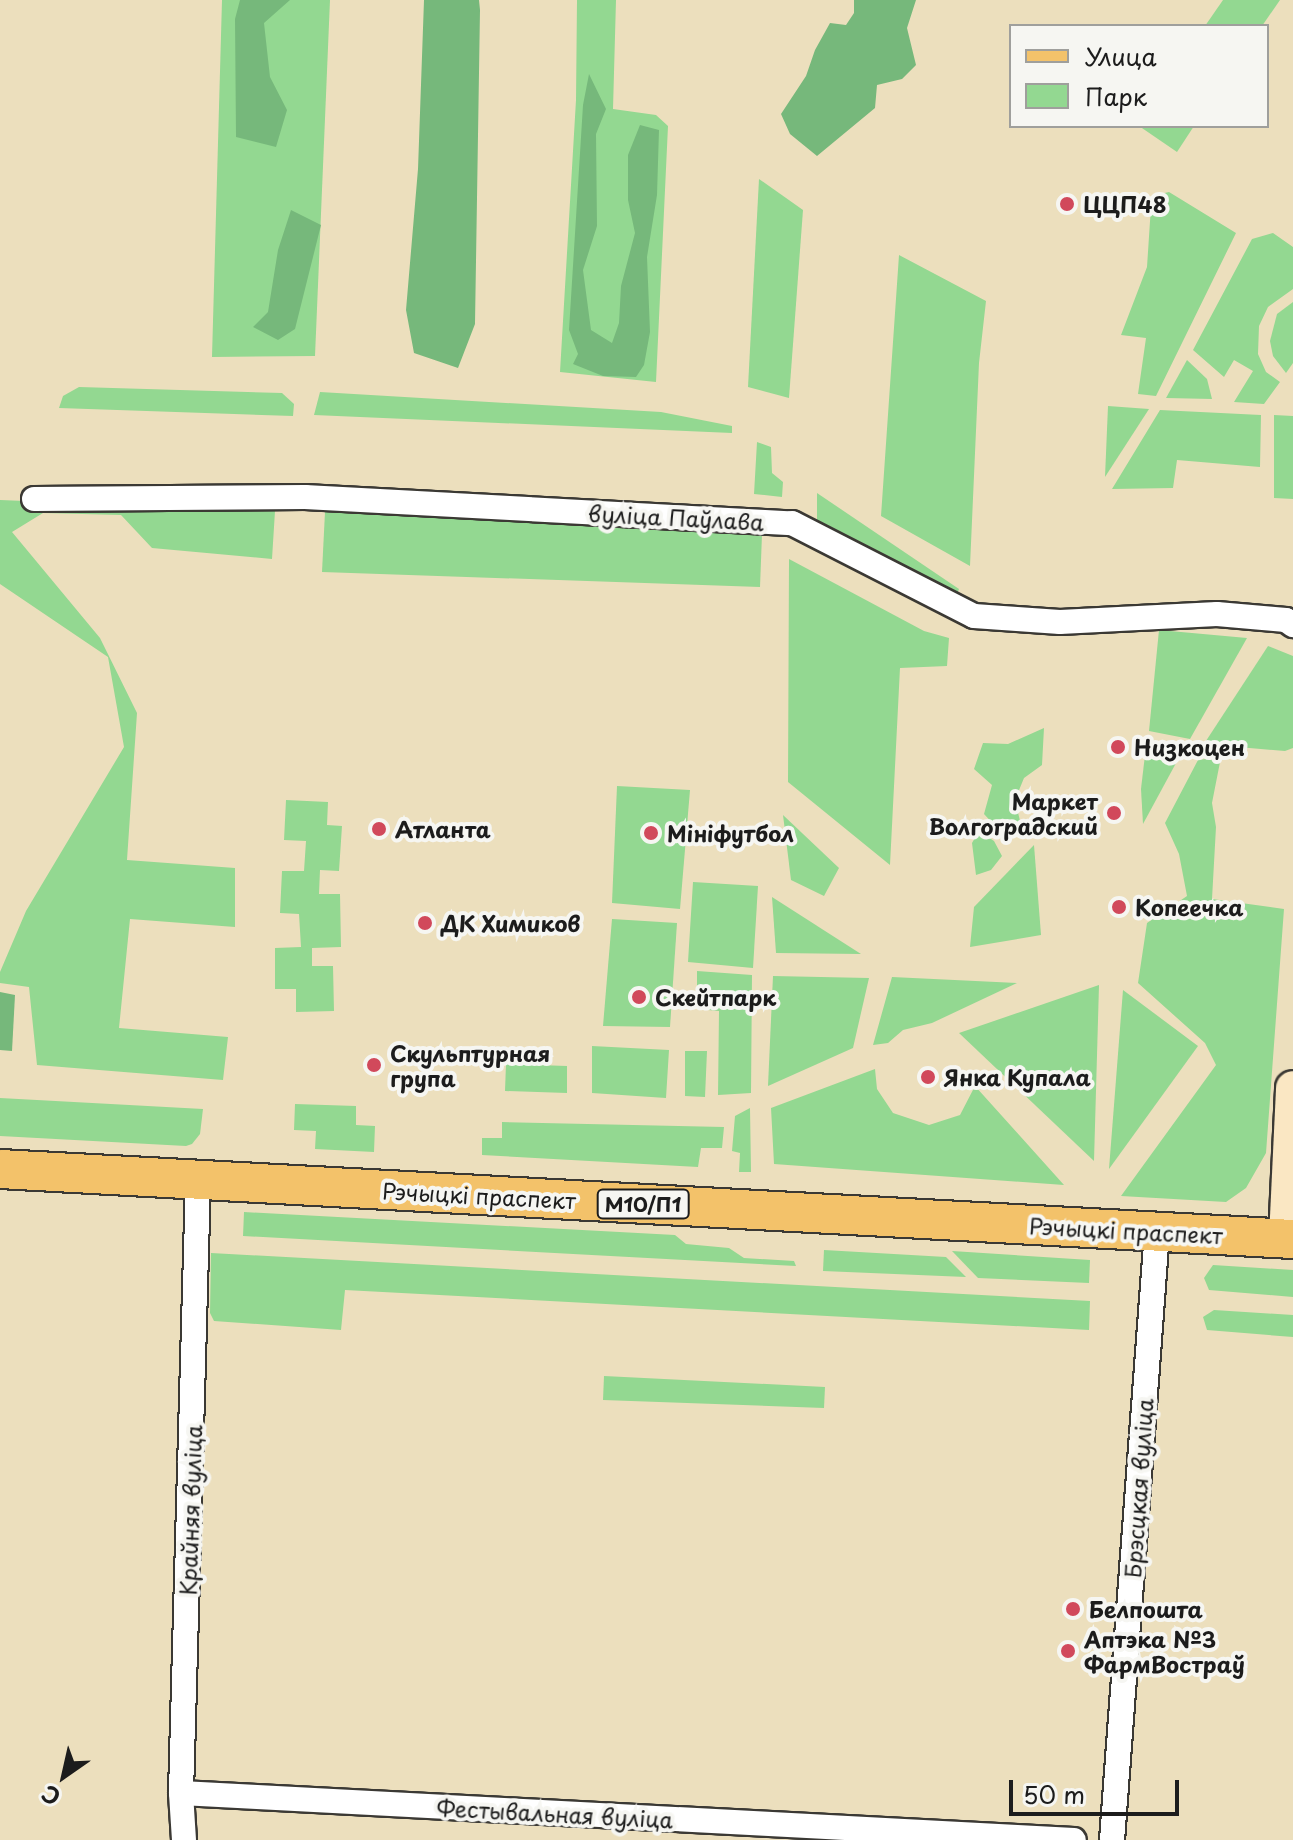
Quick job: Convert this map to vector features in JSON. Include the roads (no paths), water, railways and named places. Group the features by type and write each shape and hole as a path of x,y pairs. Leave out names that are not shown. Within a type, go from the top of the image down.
{"main road":[{"name":"Рэчыцкі праспект","path":"0,1169 1289,1238"}],"street":[{"name":"вуліца Паўлава","path":"34,499 305,497 792,523 974,616 1060,622 1217,614 1286,620 1293,625"},
{"path":"1289,1238 1293,1088"},
{"name":"Крайняя вуліца","path":"184,1840 181,1793 198,1181"},
{"name":"Брэсцкая вуліца","path":"1112,1840 1157,1232"},
{"name":"Фестывальная вуліца","path":"181,1793 1074,1840"}],"place":[{"name":"ЦЦП48","path":"1067,204"},
{"name":"Низкоцен","path":"1118,747"},
{"name":"Маркет Волгоградский","path":"1114,813"},
{"name":"Атланта","path":"379,829"},
{"name":"Мініфутбол","path":"651,833"},
{"name":"Копеечка","path":"1119,907"},
{"name":"ДК Химиков","path":"425,923"},
{"name":"Скейтпарк","path":"639,997"},
{"name":"Скульптурная група","path":"374,1065"},
{"name":"Янка Купала","path":"928,1077"},
{"name":"Белпошта","path":"1073,1609"},
{"name":"Аптэка №3 ФармВостраў","path":"1068,1651"}]}
